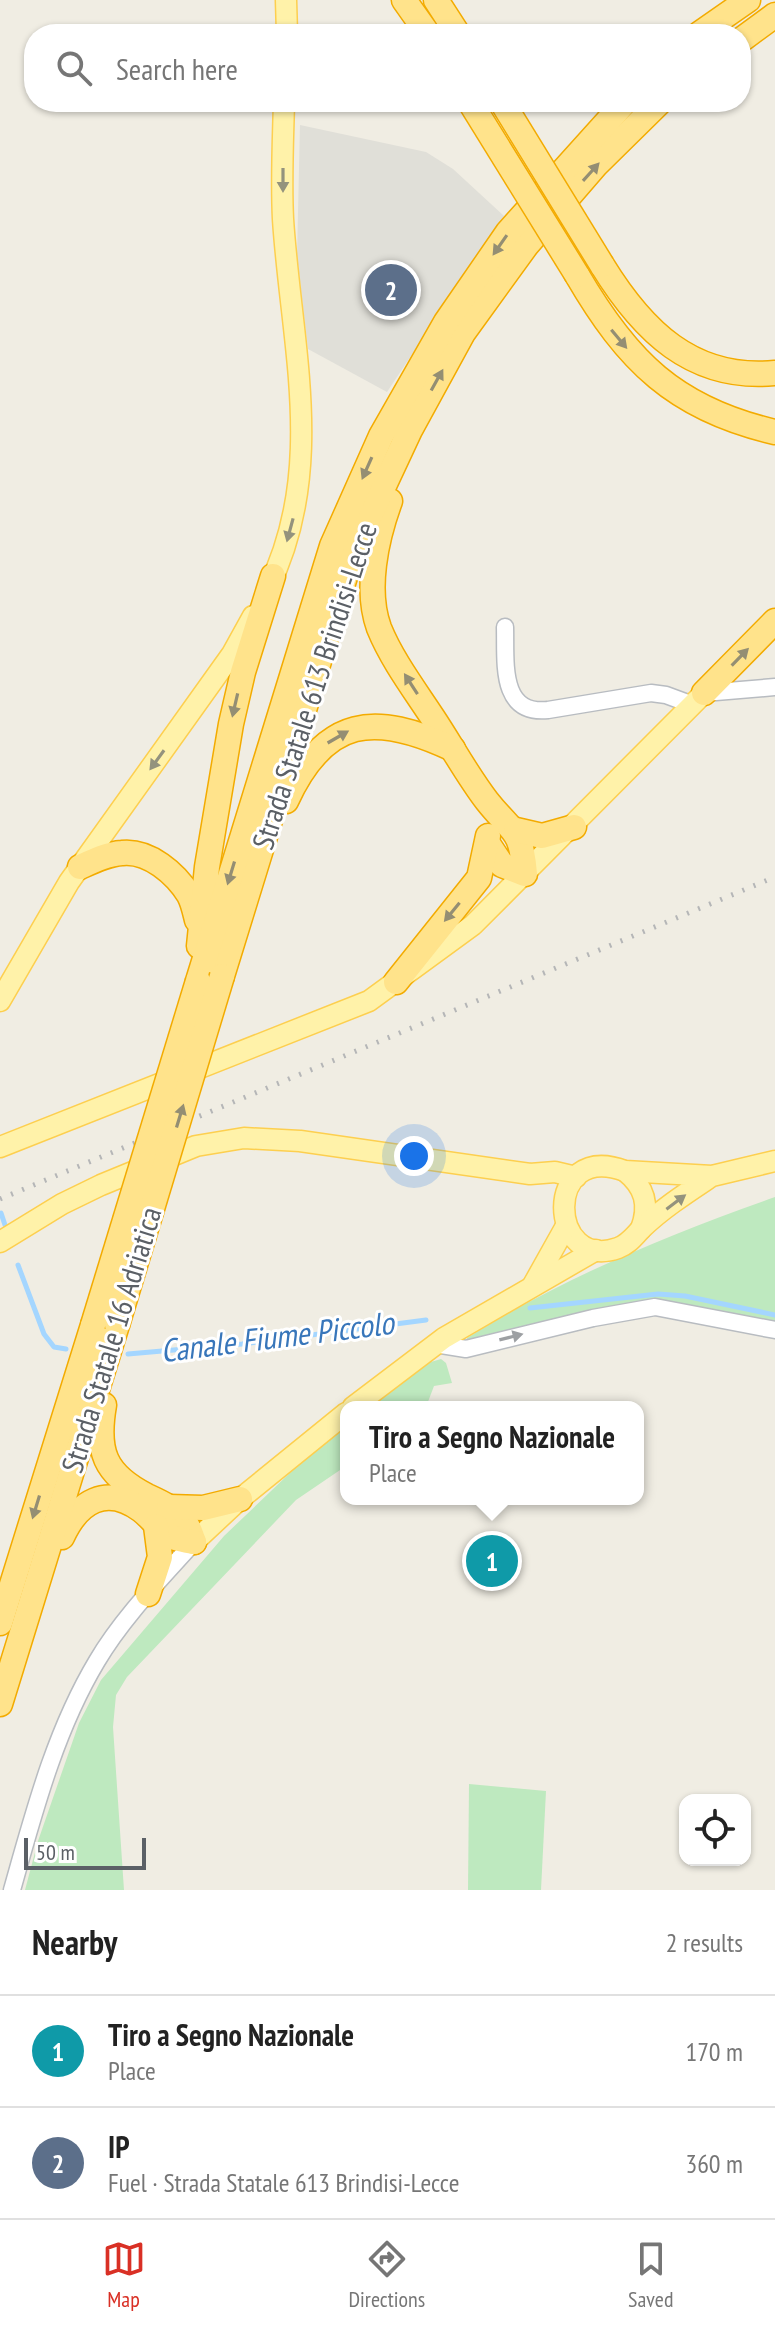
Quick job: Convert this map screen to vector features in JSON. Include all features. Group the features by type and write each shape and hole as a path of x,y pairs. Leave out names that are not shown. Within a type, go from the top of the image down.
{"highway":[{"path":"404,0 421,24"},
{"path":"436,0 452,24"},
{"path":"713,24 748,0"},
{"path":"476,112 619,341 683,399 751,426 775,432"},
{"path":"508,112 619,293 637,315 675,350 702,364 734,373 775,373"},
{"name":"Strada Statale 613 Brindisi-Lecce","path":"210,978 332,546 381,436 446,322 508,232 616,112"},
{"name":"Strada Statale 613 Brindisi-Lecce","path":"210,978 254,871 352,554 410,430 463,333 526,246 596,165 650,112"},
{"path":"410,430 402,468 385,514 374,564 373,595 379,626 396,662 488,801 516,830 523,851 525,874 502,865 488,844"},
{"path":"199,926 231,724 243,672 273,576"},
{"path":"698,699 775,621"},
{"path":"254,871 298,776 321,748 348,731 384,725 418,732 453,749"},
{"path":"396,982 479,878 488,844 488,801"},
{"path":"516,830 542,836 574,827"},
{"path":"80,867 124,852 136,853 171,873 190,897 210,978"},
{"name":"Strada Statale 16 Adriatica","path":"0,1704 30,1605 105,1325 210,978"},
{"path":"105,1325 99,1431 102,1453 112,1471 163,1516"},
{"name":"Strada Statale 16 Adriatica","path":"0,1623 105,1325"},
{"path":"30,1605 71,1517 89,1502 110,1497 129,1502 145,1512 185,1521 194,1542"},
{"path":"163,1516 240,1499"},
{"path":"148,1594 160,1557 163,1516"}],"main road":[{"path":"286,0 287,24"},
{"path":"0,1001 42,925 80,867 232,654 273,576 286,544 298,494 303,426 283,217 284,112"},
{"path":"0,1147 369,1001 473,925 574,827 698,699"},
{"path":"0,1245 83,1193 196,1146 244,1138 300,1141 530,1174 555,1172 576,1177"},
{"path":"712,1176 622,1247 596,1250 583,1245 566,1226 562,1213 567,1187 576,1177 599,1166 625,1171 712,1176 775,1161"},
{"path":"625,1171 635,1179 646,1203 646,1216 641,1229"},
{"path":"533,1285 566,1226"},
{"path":"361,1401 435,1344 596,1250"},
{"path":"194,1542 240,1499 340,1418"}],"street":[{"path":"505,627 506,671 516,702 534,711 651,693 698,699 775,687"},
{"path":"435,1344 466,1349 593,1318 655,1307 775,1330"},
{"path":"12,1890 40,1789 65,1724 98,1660 148,1594 194,1542"}],"shaded area":[{"path":"300,125 426,152 453,169 504,216 387,392 308,349 297,256"}],"green space":[{"path":"775,1197 775,1326 690,1308 467,1341 467,1338 504,1316 579,1277 695,1226"},
{"path":"441,1359 446,1363 452,1383 434,1386 428,1401 378,1401 424,1364"},
{"path":"340,1432 340,1470 296,1500 127,1677 116,1695 113,1727 124,1890 25,1890 38,1841 79,1723 101,1680 224,1536 293,1470"},
{"path":"469,1784 546,1791 541,1890 468,1890"}],"waterway":[{"name":"Canale Fiume Piccolo","path":"1,1213 5,1225"},
{"name":"Canale Fiume Piccolo","path":"18,1265 44,1334 54,1347 66,1349"},
{"name":"Canale Fiume Piccolo","path":"530,1308 658,1294 685,1296 775,1315"},
{"name":"Canale Fiume Piccolo","path":"128,1354 242,1344 426,1320"}],"railway":[{"path":"0,1199 775,877"}],"place":[{"name":"IP","path":"391,290"},
{"name":"Tiro a Segno Nazionale","path":"492,1561"}]}
